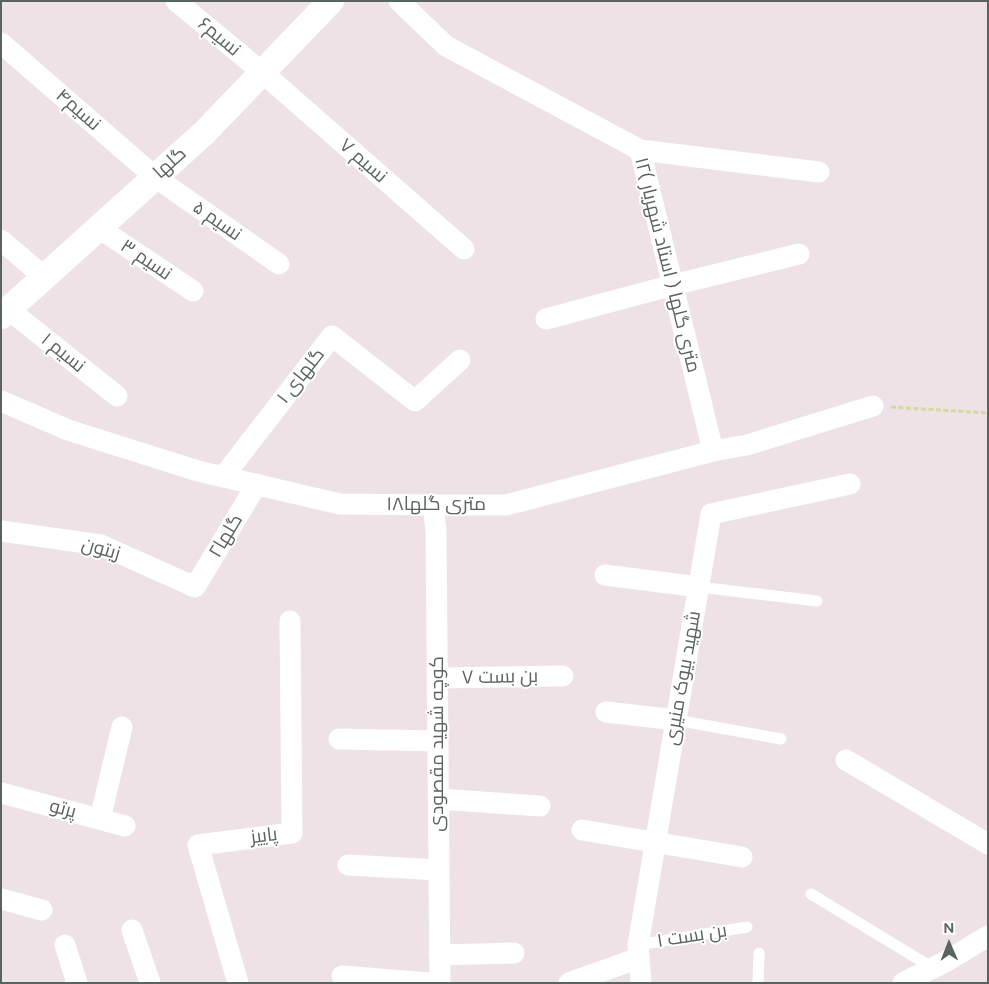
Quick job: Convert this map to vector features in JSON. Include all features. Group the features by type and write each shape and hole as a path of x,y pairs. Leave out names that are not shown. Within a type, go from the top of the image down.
{"street":[{"name":"نسیم۶","path":"176,1 262,72"},
{"name":"۱۲متری گلها ( استاد شهریار )","path":"399,1 446,46 640,150 714,451"},
{"name":"گلها","path":"5,313 204,133 262,72 320,5"},
{"name":"نسیم۴","path":"1,43 155,177"},
{"name":"نسیم ۷","path":"262,72 464,249"},
{"path":"640,150 818,172"},
{"name":"نسیم ۵","path":"155,177 279,264"},
{"name":"نسیم ۳","path":"99,228 193,291"},
{"path":"1,240 44,277"},
{"path":"546,319 799,254"},
{"name":"نسیم ۱","path":"5,313 117,396"},
{"name":"گلهای ۱","path":"224,477 332,336 414,401 460,360"},
{"name":"۱۸متری گلها","path":"1,401 68,430 224,477 340,504 433,505 506,505 714,451 747,445 873,406"},
{"name":"گلها۲","path":"195,587 257,484"},
{"name":"شهید بیوک منیری","path":"640,983 638,951 711,514 850,484"},
{"name":"کوچه شهید مقصودی","path":"433,505 436,531 440,983"},
{"name":"زیتون","path":"1,531 100,545 195,587"},
{"path":"605,575 699,587"},
{"name":"پاییز","path":"238,983 198,845 292,833 290,621"},
{"name":"بن بست ۷","path":"437,678 563,676"},
{"path":"606,712 676,720"},
{"path":"100,819 122,727"},
{"path":"339,738 437,741"},
{"path":"846,760 988,844"},
{"name":"پرتو","path":"1,792 125,826"},
{"path":"438,799 540,806"},
{"path":"582,830 742,856"},
{"path":"348,865 438,870"},
{"path":"1,899 42,910"},
{"path":"132,930 150,983"},
{"path":"903,983 988,936"},
{"path":"65,945 77,983"},
{"path":"569,983 638,951"},
{"path":"440,955 514,953"},
{"path":"342,976 429,983"}],"lane":[{"path":"699,587 817,601"},
{"path":"676,720 781,739"},
{"path":"811,894 933,968"},
{"name":"بن بست ۱","path":"638,951 747,927"},
{"path":"758,983 759,953"}],"path":[{"path":"873,406 988,413"}]}
